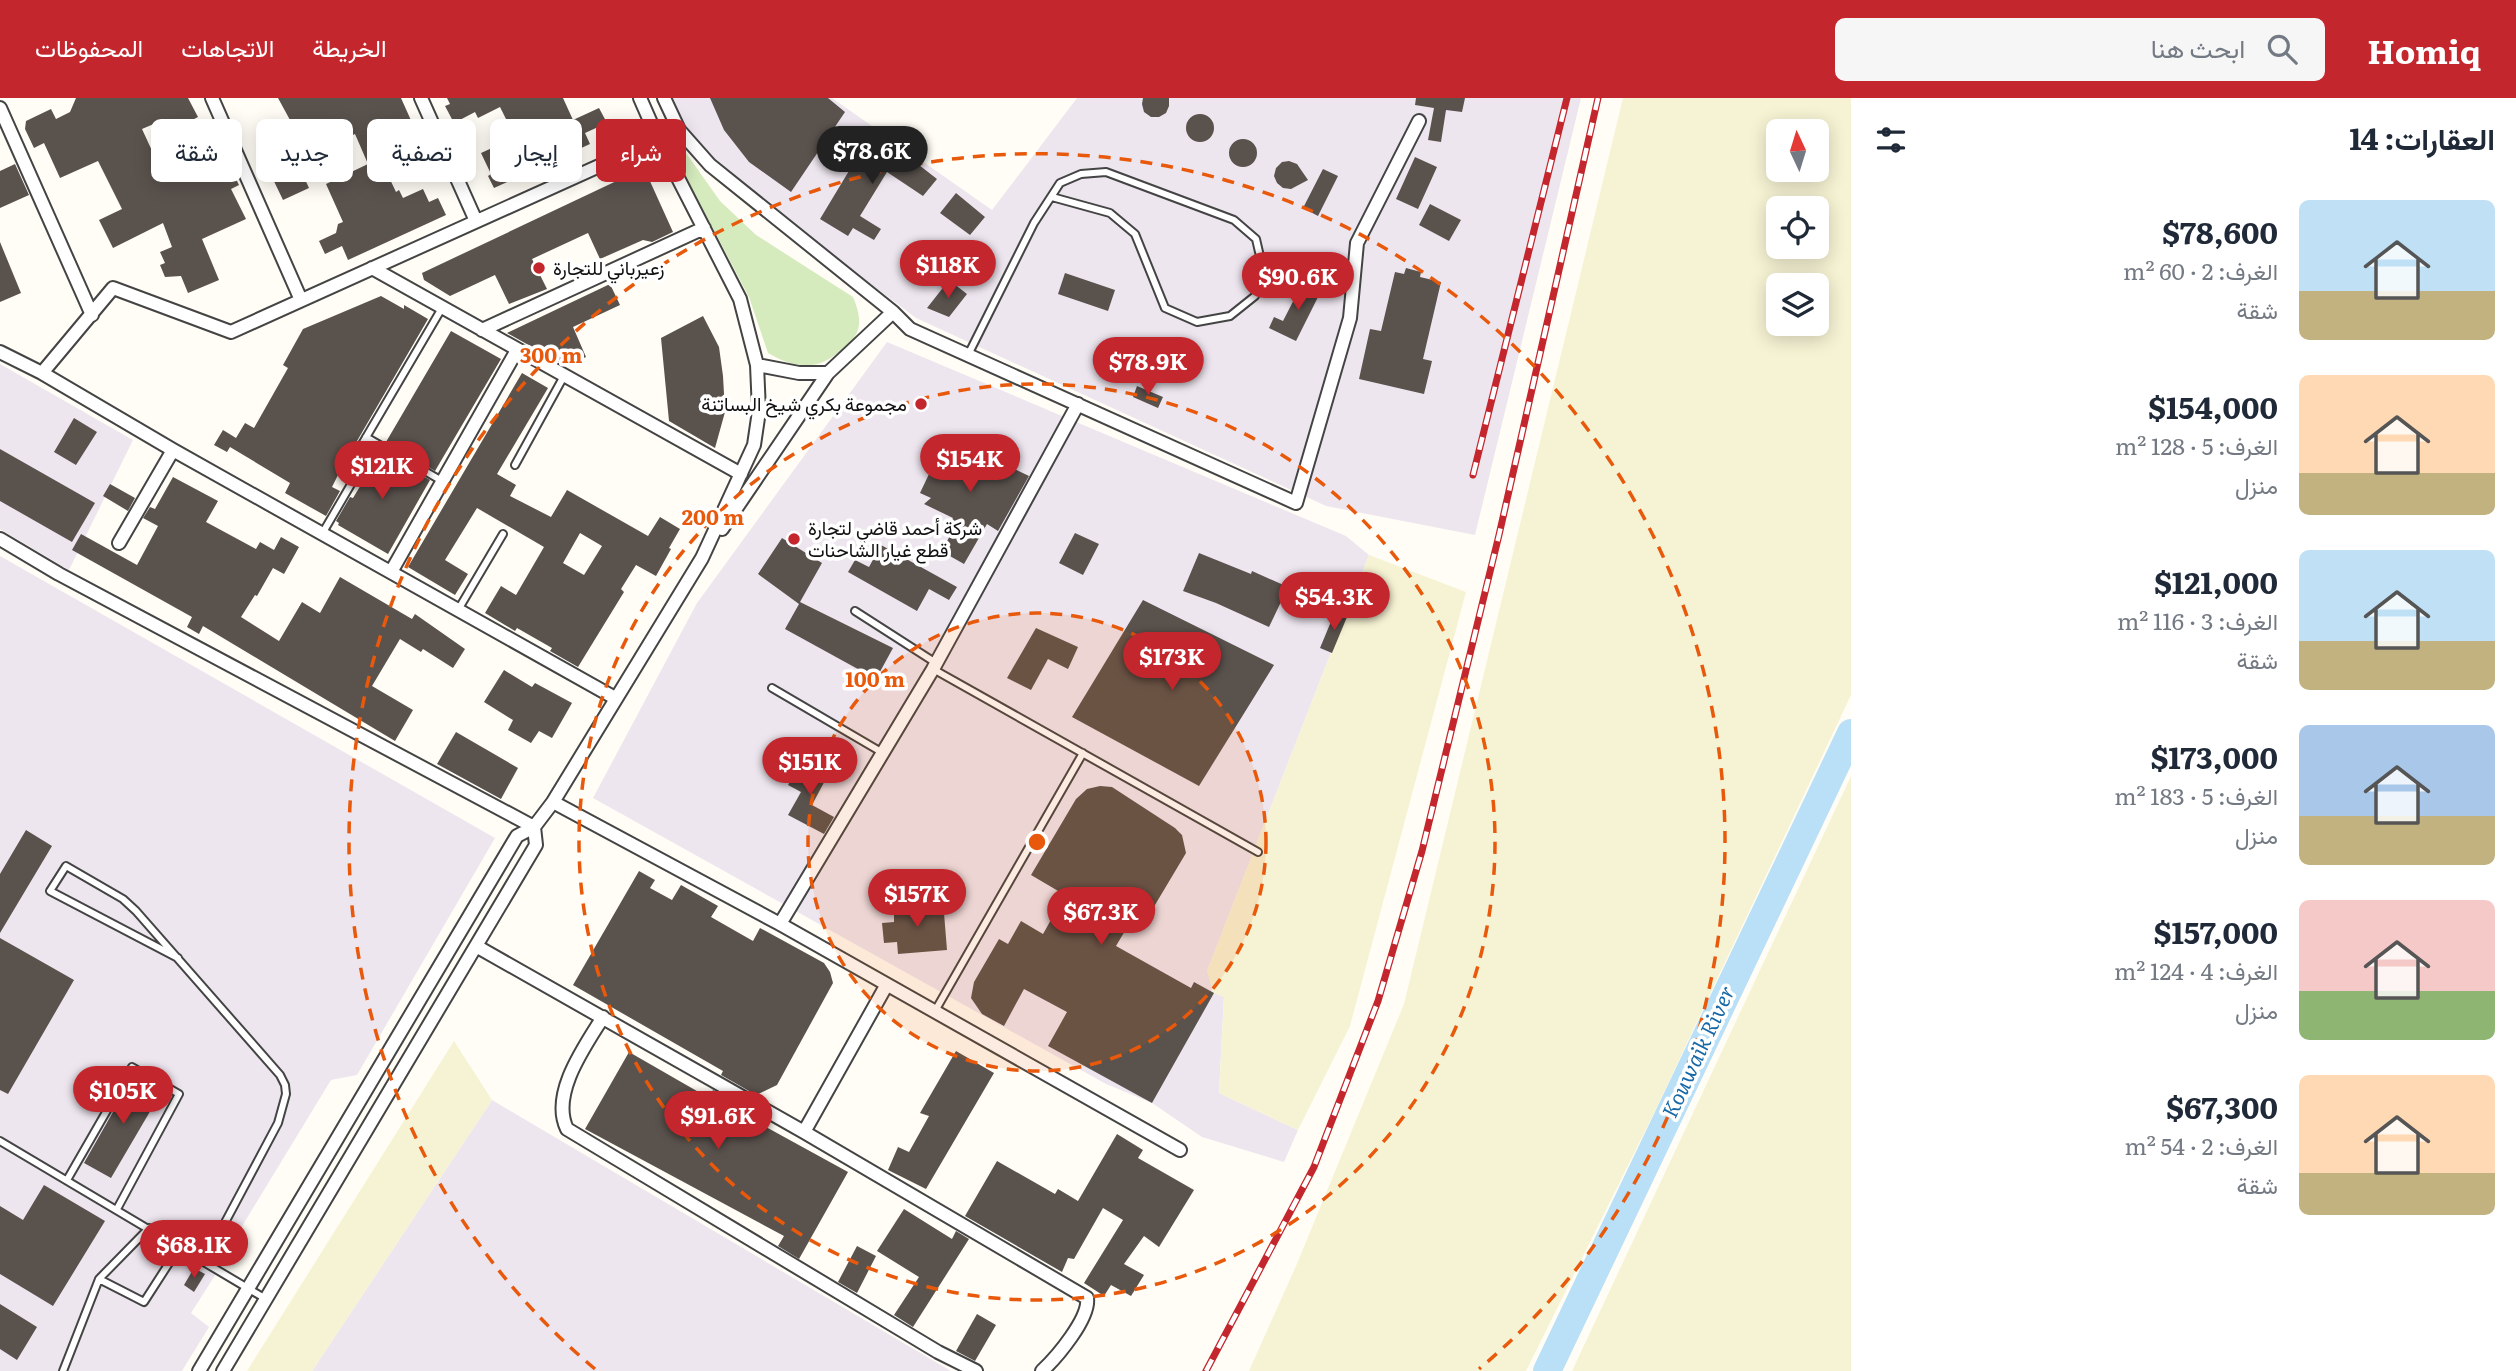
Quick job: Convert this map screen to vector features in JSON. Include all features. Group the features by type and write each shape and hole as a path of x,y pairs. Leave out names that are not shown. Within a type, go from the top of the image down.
{"street":[{"path":"212,98 302,300"},
{"path":"421,98 476,221"},
{"path":"640,98 649,119"},
{"path":"664,98 674,119"},
{"path":"0,108 92,314"},
{"path":"686,138 710,165 893,312 910,329 1296,503 1350,318 1357,243 1419,121"},
{"path":"42,373 113,288 230,332 596,167"},
{"path":"680,182 740,299 757,365 758,422 754,445 702,558"},
{"path":"482,330 704,228"},
{"path":"372,268 741,474"},
{"path":"199,1371 517,836 534,827 554,802 702,558 828,373 893,312"},
{"path":"391,572 517,350"},
{"path":"0,352 42,373 173,450 615,698"},
{"path":"757,365 786,372 828,373"},
{"path":"780,924 934,666 1078,404"},
{"path":"119,543 173,450"},
{"path":"0,539 59,574 534,827"},
{"path":"554,802 780,924 1180,1150"},
{"path":"223,1371 536,845 534,827"},
{"path":"476,946 804,1132 1087,1298 1087,1310 1077,1327 1042,1371"},
{"path":"804,1132 886,986"},
{"path":"603,1017 573,1065 565,1093 564,1121 567,1129 938,1352 976,1371"}],"lane":[{"path":"968,355 1034,223 1060,183 1081,174 1106,172 1234,220 1256,239 1262,265 1255,296 1230,317 1197,322 1165,308 1135,234 1110,213 1052,197"},
{"path":"322,534 358,474 348,468 442,308"},
{"path":"515,465 564,376"},
{"path":"366,437 442,481"},
{"path":"458,610 503,534"},
{"path":"855,611 934,666 1258,852"},
{"path":"772,688 883,753"},
{"path":"934,1013 1083,753"},
{"path":"178,958 50,891 66,866 122,899 178,958 280,1075 285,1085 284,1103 278,1123 205,1260"},
{"path":"67,1180 132,1068 179,1094 117,1209"},
{"path":"0,1141 267,1299"},
{"path":"63,1371 99,1279 149,1228"},
{"path":"99,1279 144,1302 180,1246"}],"shaded area":[{"path":"672,98 832,98 992,210 1077,98 1581,98 1475,535 1326,506 916,318 698,154 686,128 686,119 682,119"},
{"path":"1623,98 1851,98 1851,695 1655,1111 1526,1371 1249,1371 1296,1266 1404,1004"},
{"path":"887,342 1346,536 1369,555 1207,971 1224,996 1219,1093 1298,1130 1284,1162 1202,1137 1152,1103 1106,1084 593,798 697,603"},
{"path":"0,364 133,440 69,570 0,529"},
{"path":"1369,555 1466,592 1350,1026 1298,1130 1219,1093 1224,997 1213,993 1207,971"},
{"path":"0,556 495,838 357,1075 331,1080 222,1259 191,1313 209,1327 182,1371 0,1371"},
{"path":"1851,776 1851,1371 1572,1371"},
{"path":"454,1041 492,1100 312,1371 247,1371"},
{"path":"492,1100 951,1371 312,1371"}],"green space":[{"path":"686,153 720,201 756,235 853,297 859,314 858,329 846,347 826,361 809,365 789,363 768,353 749,297 686,177"}],"building":[{"path":"76,98 188,98 198,117 151,119 151,125 142,129 151,149 151,182 238,182 239,185 231,189 246,219 202,239 219,280 188,293 181,276 165,277 160,265 165,263 160,252 172,247 163,223 113,248 99,220 122,209 98,161 60,178 44,143 34,148 25,129 26,121 51,109 56,119 70,112"},
{"path":"278,98 401,98 410,119 367,119 367,162 355,134 353,135 353,119 289,119"},
{"path":"447,98 563,98 573,119 506,119 500,107 478,118 475,112 462,119 452,119 445,106 450,104"},
{"path":"710,98 828,98 845,112 791,192 749,162 724,130"},
{"path":"1143,98 1169,98 1166,113 1151,117 1144,112"},
{"path":"1416,98 1465,98 1462,112 1446,110 1441,142 1428,140 1434,108 1415,105"},
{"path":"599,108 605,119 596,119 596,128 585,133 590,144 582,148 582,119 575,119"},
{"path":"1200,114 1210,118 1214,128 1210,138 1200,142 1190,138 1186,128 1190,118"},
{"path":"870,136 909,160 910,158 937,179 923,196 887,172 860,216 881,229 874,240 853,228 848,236 820,219"},
{"path":"1243,139 1253,143 1257,153 1253,163 1243,167 1233,163 1229,153 1233,143"},
{"path":"490,149 490,172 481,153"},
{"path":"1415,157 1437,167 1418,209 1396,199"},
{"path":"1282,162 1297,164 1308,180 1291,189 1283,188 1274,176 1276,168"},
{"path":"15,164 29,195 0,208 0,171"},
{"path":"367,164 367,182 391,182 403,198 423,189 429,202 438,198 446,215 348,260 342,246 325,254 319,241 336,233 338,224 343,222 326,184 353,182 353,171"},
{"path":"1323,169 1338,176 1318,216 1303,208"},
{"path":"274,182 306,182 309,188 283,200"},
{"path":"491,182 507,182 494,188"},
{"path":"614,182 650,182 673,232 652,242 643,240 600,259 588,233 532,259 547,289 509,304 495,275 450,296 424,280 422,273"},
{"path":"956,193 985,217 970,235 940,213"},
{"path":"1430,204 1461,220 1449,241 1419,225"},
{"path":"0,242 21,293 0,302"},
{"path":"1406,268 1421,272 1420,277 1441,282 1423,359 1432,361 1424,394 1359,379 1370,329 1381,331 1395,272 1404,274"},
{"path":"1065,273 1115,290 1108,311 1058,294"},
{"path":"949,280 967,294 949,317 927,308"},
{"path":"1304,280 1322,289 1296,341 1269,328 1274,317 1283,321"},
{"path":"610,284 620,305 573,327 586,357 566,366 507,333"},
{"path":"381,296 428,319 343,465 332,487 340,491 326,516 285,493 290,483 230,447 227,452 214,445 223,430 236,438 245,423 254,428 288,368 283,365 303,329"},
{"path":"703,316 719,347 723,376 725,412 715,448 669,421 661,338"},
{"path":"451,331 501,359 435,471 386,442"},
{"path":"522,373 548,388 497,474 516,485 510,496 551,517 567,490 648,536 660,517 680,529 656,576 636,565 621,589 624,592 578,667 550,651 552,648 485,613 501,586 516,595 544,547 477,508 445,560 468,574 455,595 408,567","holes":["580,533 602,546 584,575 563,563"]},
{"path":"1137,386 1163,397 1158,408 1133,397"},
{"path":"74,418 97,432 76,465 54,452"},
{"path":"947,436 1029,476 998,531 987,524 964,564 941,551 950,536 944,533 953,518 924,504 931,498 920,493"},
{"path":"367,447 430,480 388,554 338,525 336,521 370,470 358,462"},
{"path":"0,449 95,503 72,542 0,501"},
{"path":"173,477 218,501 206,522 256,549 260,542 274,550 281,537 299,547 284,574 273,568 241,617 279,641 302,602 320,613 340,577 412,619 415,614 465,649 453,668 423,649 421,652 400,639 372,686 413,710 395,741 203,626 199,634 187,627 192,617 72,550 81,534 137,565 158,526 143,518 150,507 155,509"},
{"path":"110,484 135,498 128,511 103,496"},
{"path":"1075,533 1099,544 1083,575 1059,563"},
{"path":"782,538 822,563 800,602 893,648 876,679 785,629 799,604 758,574"},
{"path":"881,545 957,587 949,600 929,589 917,611 848,572 855,560 869,567"},
{"path":"1199,553 1288,587 1269,627 1183,591"},
{"path":"1143,600 1274,665 1199,786 1072,717"},
{"path":"1335,612 1347,617 1332,653 1320,648"},
{"path":"1036,628 1078,647 1068,669 1048,659 1031,690 1007,678"},
{"path":"504,670 532,687 535,683 572,703 552,738 539,731 531,743 508,730 513,720 484,702"},
{"path":"456,732 518,768 501,799 437,764"},
{"path":"803,759 829,773 812,805 834,817 824,834 788,815 801,792 788,785"},
{"path":"1112,787 1175,828 1182,835 1186,853 1143,925 1132,919 1116,946 1191,988 1194,982 1214,993 1152,1103 1048,1046 1067,1012 1024,989 1004,1026 982,1014 971,998 974,982 999,939 1008,944 1021,921 1043,934 1065,895 1031,875 1076,799 1087,789"},
{"path":"26,830 52,846 0,933 0,874"},
{"path":"639,871 655,880 650,888 672,900 681,885 718,906 711,917 753,941 760,928 824,963 830,972 833,983 777,1085 756,1095 721,1075 723,1071 573,985"},
{"path":"935,901 936,913 944,913 947,950 898,954 897,942 884,943 882,923 894,922 894,914 908,913 907,903"},
{"path":"0,938 74,980 8,1094 0,1090"},
{"path":"956,1051 994,1073 926,1189 888,1170 898,1147 909,1152 929,1116 920,1113"},
{"path":"629,1052 709,1098 713,1090 768,1122 766,1127 848,1172 799,1259 778,1246 784,1236 585,1129"},
{"path":"134,1075 162,1091 111,1178 84,1163"},
{"path":"1117,1134 1143,1150 1138,1158 1194,1190 1159,1247 1144,1236 1124,1264 1144,1275 1131,1296 1111,1285 1104,1296 1084,1283 1123,1220 1103,1208 1074,1259 1068,1258 1062,1272 965,1216 997,1161 1055,1194 1058,1189 1078,1201"},
{"path":"44,1185 105,1221 53,1306 0,1274 0,1206 23,1220"},
{"path":"904,1209 952,1239 956,1231 969,1239 913,1327 894,1315 919,1277 877,1251"},
{"path":"857,1246 876,1256 857,1293 838,1282"},
{"path":"194,1268 205,1274 194,1292 184,1285"},
{"path":"0,1304 37,1327 17,1360 0,1349"},
{"path":"977,1314 996,1325 975,1361 956,1351"}],"waterway":[{"name":"Kouwaik River","path":"1547,1371 1851,733"}],"railway":[{"path":"1473,475 1567,98"},
{"path":"1206,1371 1314,1167 1378,1001 1422,851 1499,535 1598,98"}],"place":[{"name":"زعيرباني للتجارة","path":"539,268"},
{"name":"مجموعة بكري شيخ البساتنة","path":"921,404"},
{"name":"شركة أحمد قاضي لتجارة قطع غيار الشاحنات","path":"794,539"}]}
